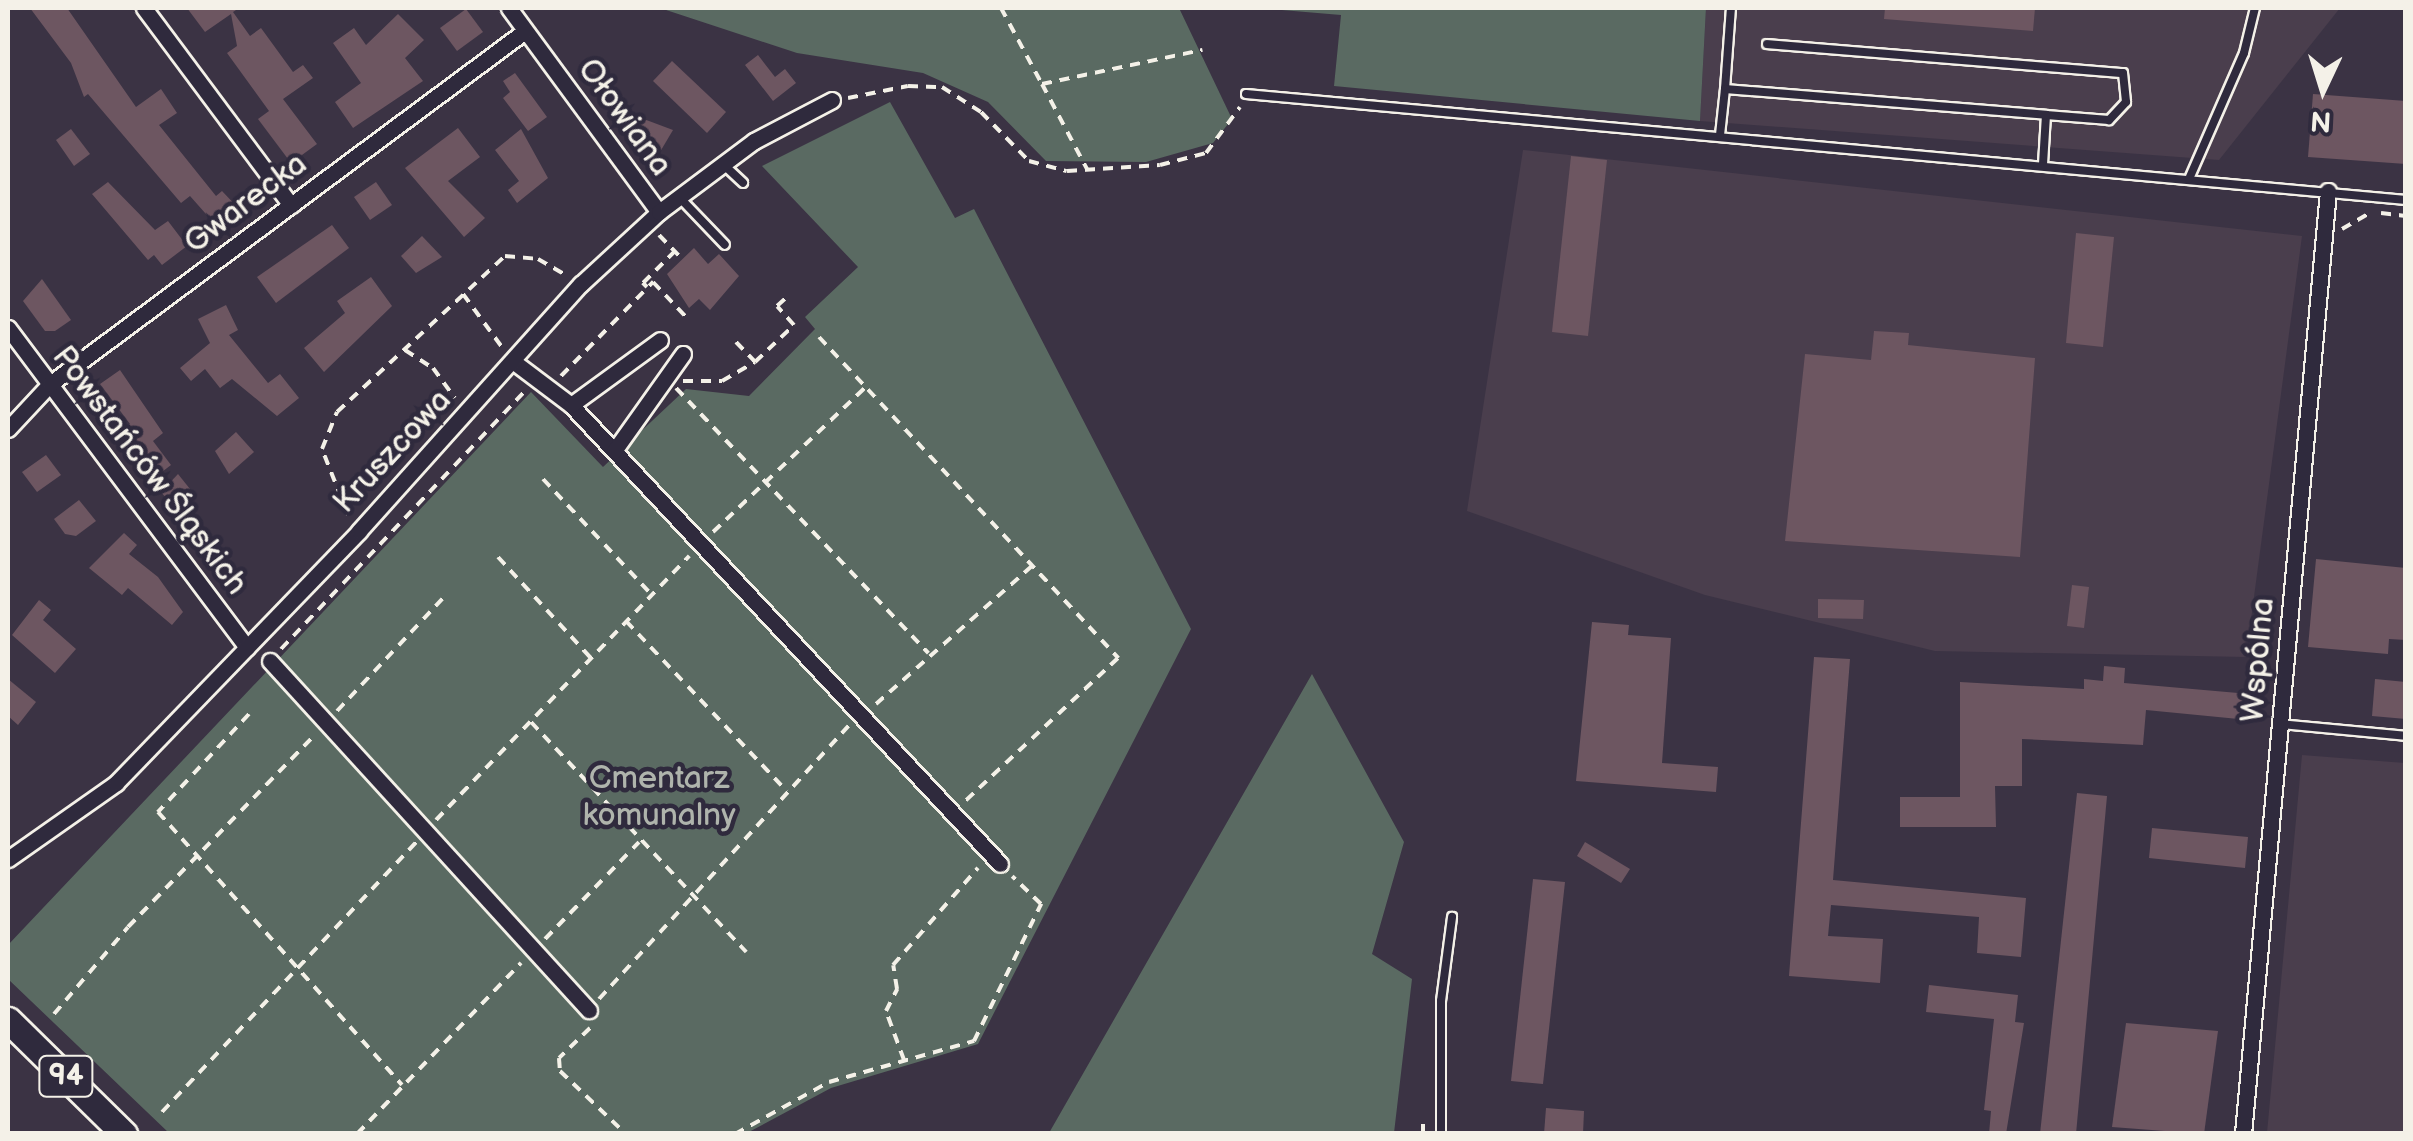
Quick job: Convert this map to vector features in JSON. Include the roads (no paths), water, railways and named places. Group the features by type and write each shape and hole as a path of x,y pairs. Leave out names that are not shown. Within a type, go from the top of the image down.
{"main road":[{"name":"94","path":"8,1020 124,1134"}],"street":[{"path":"144,8 291,205"},
{"name":"Ołowiana","path":"508,8 659,212"},
{"name":"Gwarecka","path":"8,429 50,384 525,30"},
{"name":"Kruszcowa","path":"8,859 116,784 467,414 581,284 659,212 724,164 832,100"},
{"name":"Wspólna","path":"2243,1134 2328,192"},
{"name":"Powstańców Śląskich","path":"8,328 247,647"},
{"path":"571,405 660,340"},
{"path":"614,451 683,354"},
{"path":"514,362 571,405 995,859"},
{"path":"270,661 589,1010"}],"lane":[{"path":"1720,135 1731,8"},
{"path":"2189,179 2244,53 2254,8"},
{"path":"1725,90 2109,120 2126,102 2123,74 1767,44"},
{"path":"1246,94 2406,200"},
{"path":"2043,164 2046,115"},
{"path":"724,164 744,183"},
{"path":"679,197 725,245"},
{"path":"2280,724 2406,736"},
{"path":"1441,1134 1441,1001 1452,916"}],"park label":[{"name":"Cmentarz komunalny","path":"659,798"}]}
